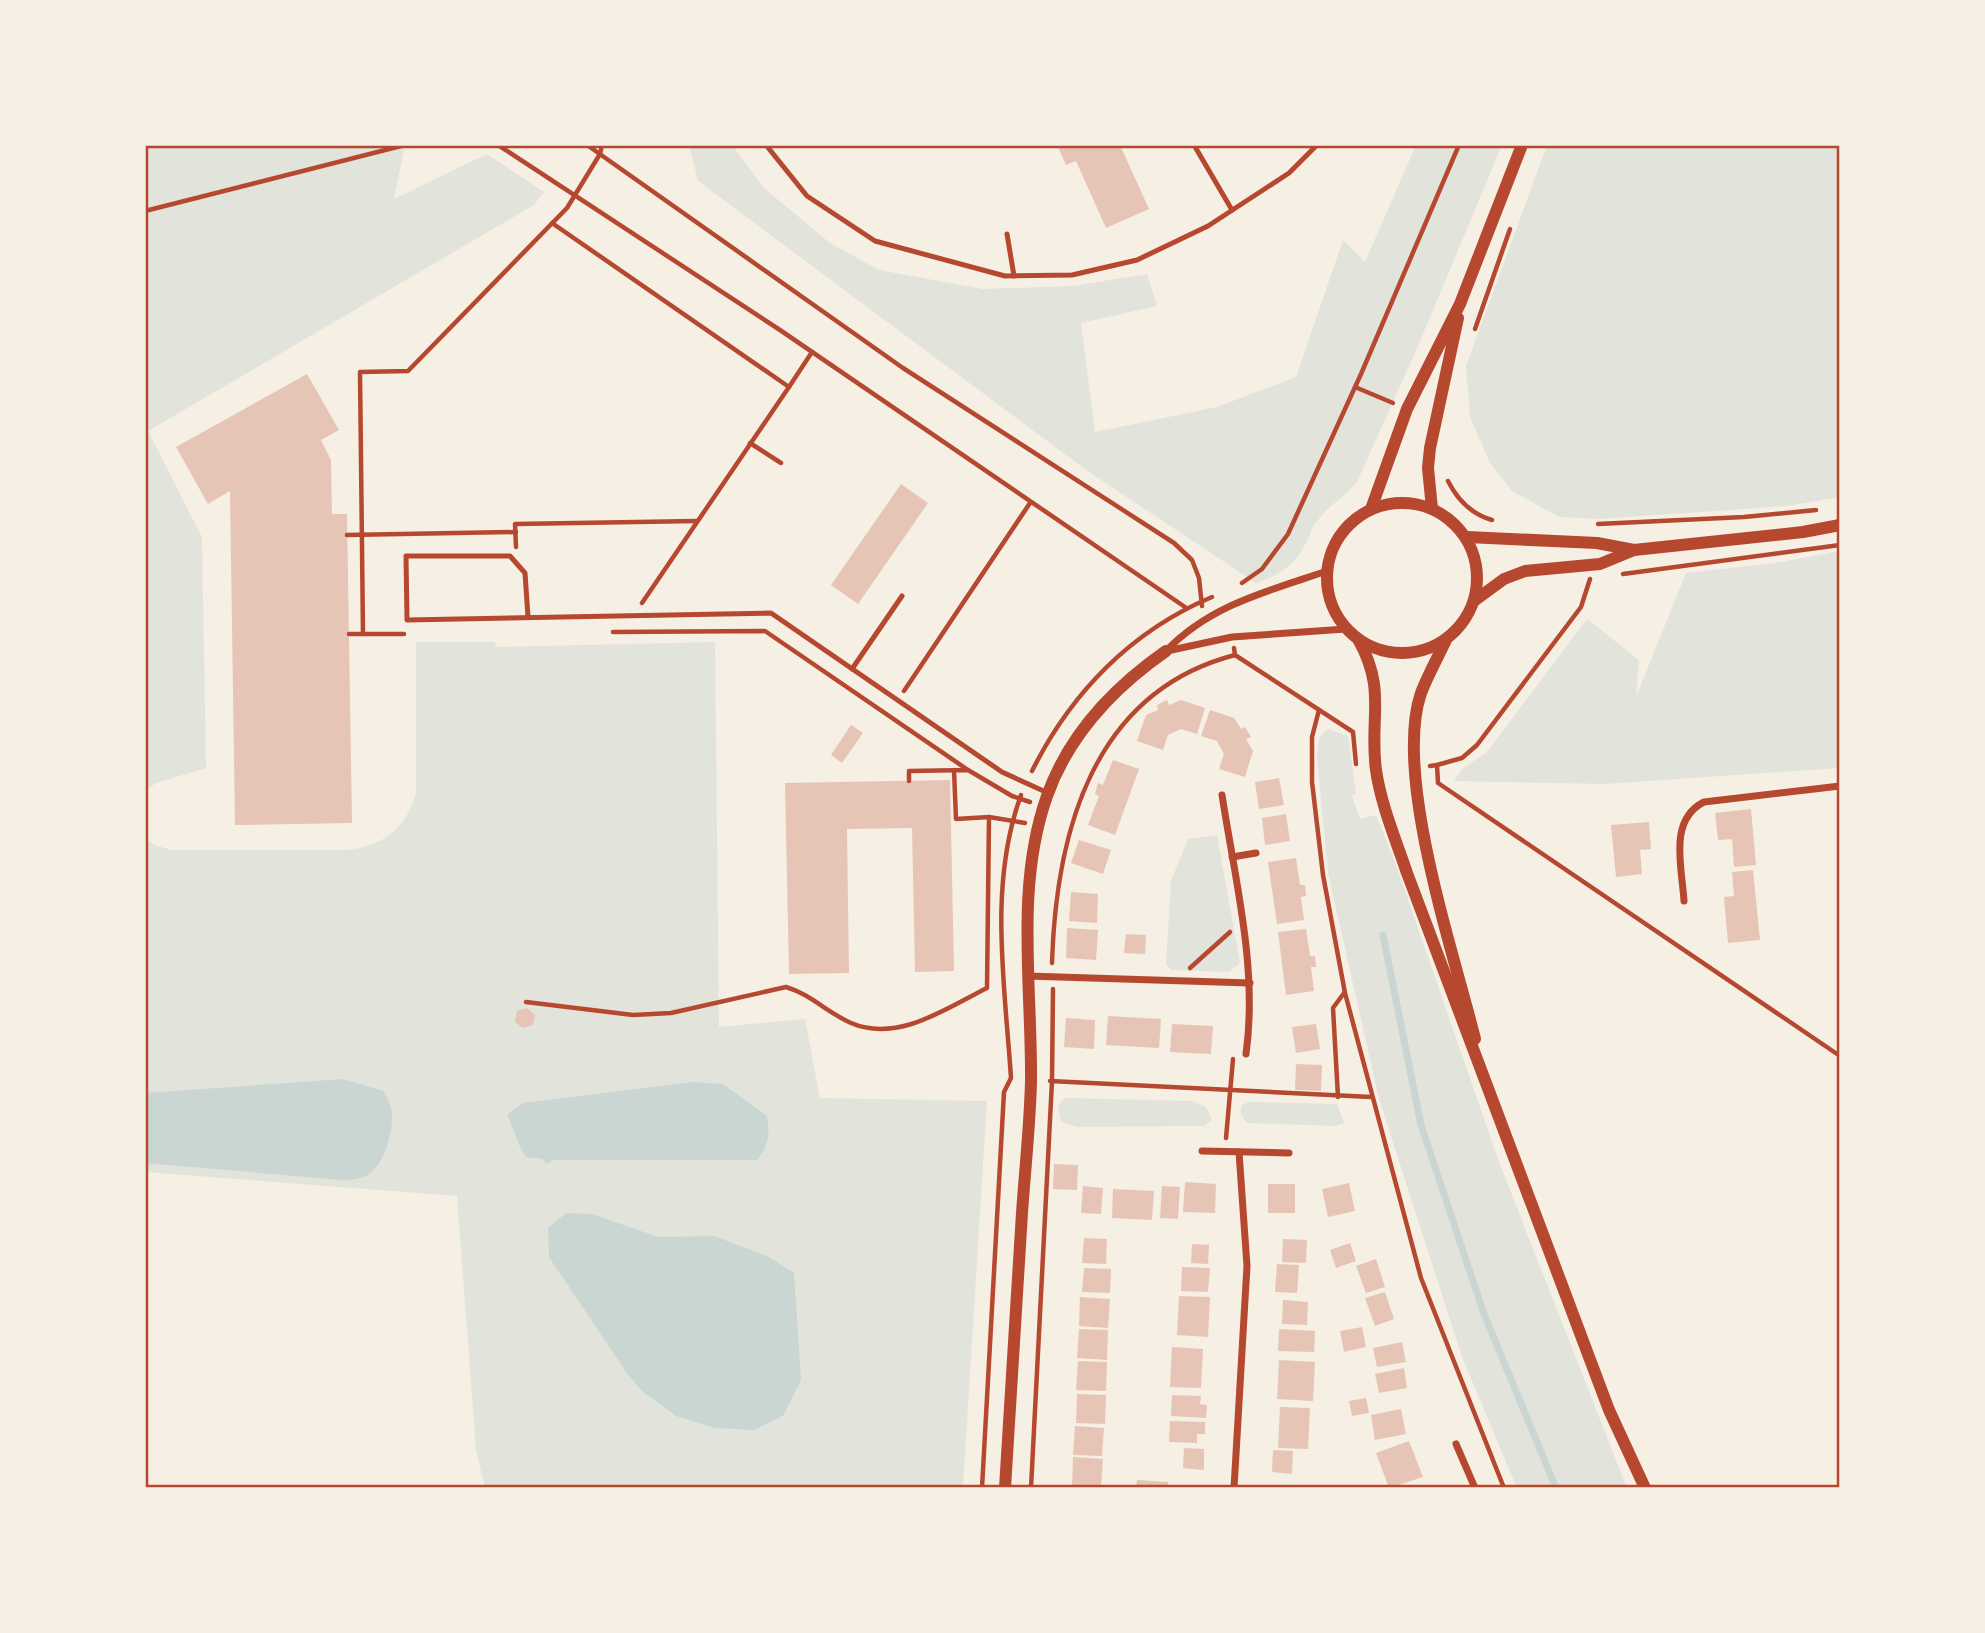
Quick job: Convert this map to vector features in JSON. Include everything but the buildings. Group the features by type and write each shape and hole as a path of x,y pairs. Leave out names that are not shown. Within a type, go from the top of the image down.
{"street":[{"path":"1371,509 1407,409 1461,304 1522,145"},
{"path":"1432,509 1428,483 1430,448 1461,304"},
{"path":"1474,601 1477,570 1467,537 1446,516 1432,509 1401,502 1371,509 1345,528 1330,556 1327,571 1331,602 1346,629 1358,639 1386,652 1401,653 1432,648 1446,640 1458,629 1474,601 1504,579 1525,571 1601,564 1634,550"},
{"path":"1467,537 1597,543 1634,550 1803,532 1840,525"},
{"path":"1005,1488 1031,1080 1027,976 1030,902 1040,827 1048,793 1083,729 1130,676 1166,651 1184,633 1207,616 1242,599 1327,571"},
{"path":"1166,651 1232,637 1346,629"},
{"path":"1358,639 1369,659 1376,683 1374,747 1381,795 1491,1101 1609,1410 1645,1488"},
{"path":"1446,640 1421,694 1415,730 1415,768 1432,865 1491,1101"},
{"path":"1684,901 1679,829 1686,815 1694,807 1704,802 1840,786"},
{"path":"1222,795 1250,982 1251,1017 1245,1054"},
{"path":"1232,857 1256,853"},
{"path":"1027,976 1250,982"},
{"path":"1202,1151 1289,1153"},
{"path":"1234,1488 1247,1266 1239,1152"},
{"path":"1456,1444 1475,1488"}],"lane":[{"path":"766,145 807,196 876,241 954,264 1014,275 1072,275 1138,260 1208,226 1289,173 1317,145"},
{"path":"1194,145 1232,210"},
{"path":"1007,234 1014,275"},
{"path":"528,617 525,573 516,561 503,554 406,556 407,620 771,613 1002,772 1048,793"},
{"path":"852,669 902,596"}],"path":[{"path":"145,211 405,145"},
{"path":"498,145 812,352 1185,607 1223,592"},
{"path":"587,145 903,368 1174,543 1192,560 1199,578 1200,602"},
{"path":"363,634 360,372 408,371 552,223 574,195 600,154 602,145"},
{"path":"1234,587 1262,569 1288,534 1361,374 1459,145"},
{"path":"552,223 789,387"},
{"path":"1471,342 1511,228"},
{"path":"641,632 640,606 812,352"},
{"path":"750,443 781,463"},
{"path":"1446,469 1448,482 1460,501 1480,516 1493,520"},
{"path":"898,700 1030,503"},
{"path":"1587,525 1744,517 1828,508"},
{"path":"516,561 515,524 698,521"},
{"path":"347,535 516,532"},
{"path":"1617,575 1840,545"},
{"path":"1437,765 1462,758 1477,745 1581,607 1591,578 1604,576"},
{"path":"599,632 765,631 968,770 1012,796 1044,807"},
{"path":"349,635 419,634"},
{"path":"1031,1488 1052,1081 1054,927 1069,836 1090,773 1117,733 1166,688 1195,670 1235,656 1353,732 1358,773"},
{"path":"1319,710 1312,737 1312,782 1323,875 1345,993 1421,1278 1504,1488"},
{"path":"954,770 956,819 989,817 1040,827"},
{"path":"909,781 909,771 968,770"},
{"path":"1438,783 1840,1056"},
{"path":"526,1002 633,1015 671,1013 786,987 798,990 852,1023 878,1029 921,1023 987,988 989,817"},
{"path":"1177,980 1241,922"},
{"path":"1339,1097 1333,1008 1345,993"},
{"path":"1226,1152 1234,1052 1245,1054"},
{"path":"982,1488 1004,1092 1011,1078"},
{"path":"1052,1081 1371,1097"}],"shaded area":[{"path":"145,145 405,145 394,199 487,154 544,192 534,205 148,431 202,537 206,768 156,783 145,791"},
{"path":"689,145 732,145 764,188 830,243 879,270 983,289 1073,286 1147,274 1157,306 1081,323 1095,432 1217,407 1296,377 1343,240 1365,262 1416,145 1502,145 1418,346 1357,482 1316,522 1293,562 1281,572 1256,583 1086,470 698,181"},
{"path":"1547,145 1840,145 1840,497 1787,506 1599,519 1559,517 1512,491 1490,463 1470,417 1466,366"},
{"path":"1840,551 1840,768 1604,784 1454,781 1462,769 1487,752 1587,619 1639,660 1636,697 1686,573 1775,563"},
{"path":"416,642 495,642 496,647 715,642 719,1027 805,1019 820,1098 987,1101 963,1488 485,1488 476,1450 457,1196 145,1172 145,838 154,845 172,850 345,850 370,845 391,834 406,817 416,793"},
{"path":"1328,729 1348,736 1356,794 1352,796 1360,819 1376,815 1394,859 1499,1162 1627,1488 1517,1488 1462,1357 1379,1099 1328,873 1317,758 1320,738"},
{"path":"1217,835 1240,963 1229,972 1171,970 1166,964 1171,881 1188,839"},
{"path":"343,1079 383,1091 391,1109 387,1146 379,1163 363,1177 342,1180 145,1163 145,1093"},
{"path":"693,1082 723,1084 767,1116 768,1139 757,1160 554,1160 546,1164 543,1159 526,1157 507,1115 523,1103"},
{"path":"1065,1098 1193,1101 1206,1107 1212,1120 1204,1126 1078,1127 1061,1122 1058,1106"},
{"path":"1248,1102 1337,1104 1344,1123 1336,1126 1247,1123 1241,1115 1241,1106"},
{"path":"566,1213 592,1214 658,1237 714,1236 767,1256 794,1273 801,1380 783,1416 754,1430 715,1428 676,1416 642,1391 626,1372 549,1257 548,1228"}],"waterway":[{"path":"1383,935 1421,1125 1484,1314 1556,1488"}]}
